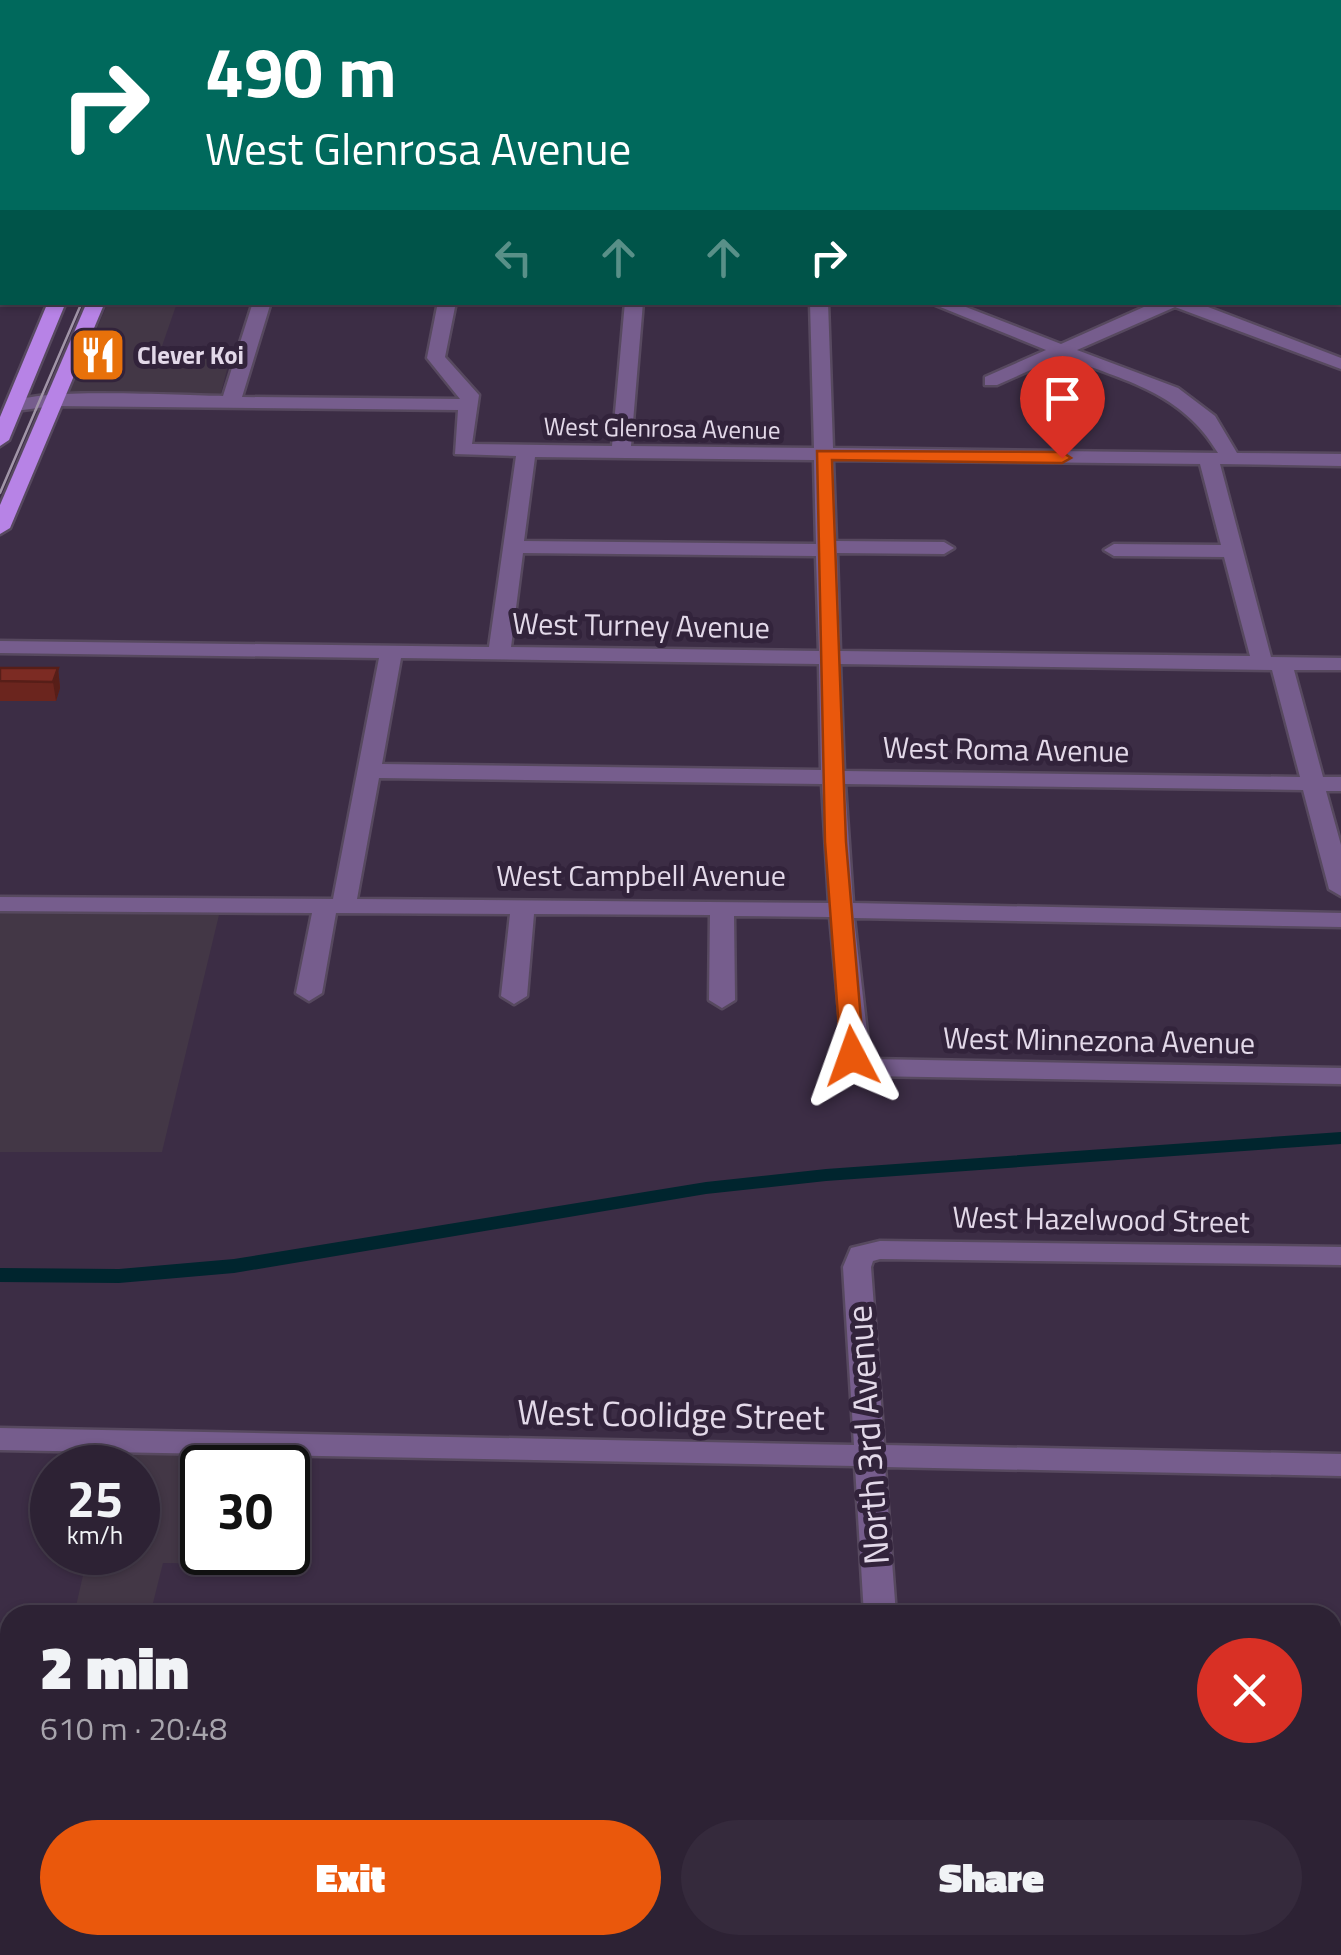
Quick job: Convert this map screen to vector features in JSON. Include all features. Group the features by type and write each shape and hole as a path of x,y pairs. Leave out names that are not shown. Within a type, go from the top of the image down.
{"main road":[{"path":"0,440 57,305"},
{"path":"0,528 95,305"}],"street":[{"path":"231,402 261,305"},
{"path":"15,405 53,400 470,405 465,386 436,358 445,305"},
{"path":"621,452 634,305"},
{"path":"819,305 839,910"},
{"path":"944,305 1170,392 1208,420 1232,460"},
{"path":"992,381 1167,305"},
{"path":"1182,305 1341,364"},
{"name":"West Glenrosa Avenue","path":"470,405 462,450 1341,460"},
{"path":"499,654 526,452"},
{"path":"1210,460 1233,551 1314,784 1341,889"},
{"path":"514,547 944,548"},
{"path":"1114,550 1233,551"},
{"name":"West Turney Avenue","path":"0,647 1341,664"},
{"path":"309,992 369,771 391,652"},
{"name":"West Roma Avenue","path":"369,771 1341,784"},
{"name":"West Campbell Avenue","path":"0,904 722,908 1341,920"},
{"path":"514,996 523,907"},
{"path":"722,908 722,1000"},
{"name":"West Minnezona Avenue","path":"839,910 856,1064 874,1070 1341,1076"},
{"name":"West Hazelwood Street","path":"861,1255 880,1250 957,1250 1341,1256"},
{"name":"North 3rd Avenue","path":"861,1255 858,1268 879,1605"},
{"name":"West Coolidge Street","path":"0,1439 1341,1464"}],"shaded area":[{"path":"107,305 176,305 161,349 232,350 220,397 68,394"},
{"path":"0,912 219,915 162,1152 0,1152"},
{"path":"160,1455 180,1456 180,1563 163,1563 160,1575"},
{"path":"83,1575 160,1575 152,1605 76,1605"}],"building":[{"path":"0,668 58,668 53,682 0,681"}],"waterway":[{"path":"0,1275 119,1276 234,1266 706,1188 826,1175 1341,1138"}],"tram line":[{"path":"0,493 81,305"}],"place":[{"name":"Clever Koi","path":"98,355"}],"route":[{"path":"852,1056 835,842 823,454 1062,458"}]}
